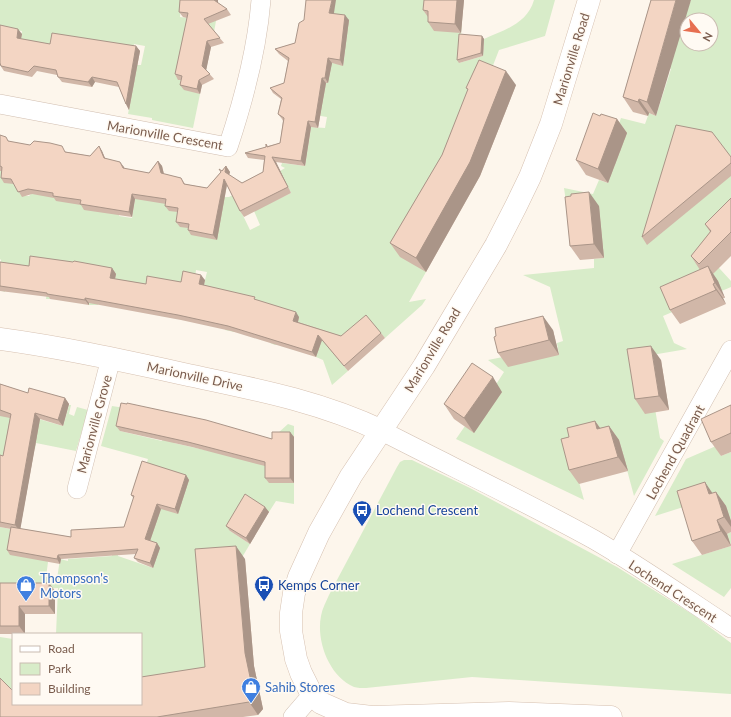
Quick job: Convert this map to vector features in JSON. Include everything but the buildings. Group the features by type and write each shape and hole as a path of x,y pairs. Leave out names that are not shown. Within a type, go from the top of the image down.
{"street":[{"name":"Marionville Crescent","path":"0,104 228,147 251,69 261,0"},
{"name":"Marionville Road","path":"312,694 301,673 292,642 291,613 294,593 299,577 305,562 338,498 424,366 496,245 516,206 530,177 551,124 589,0"},
{"name":"Marionville Drive","path":"2,340 111,358 274,393 331,409 382,431"},
{"name":"Lochend Quadrant","path":"618,554 726,372 731,350"},
{"name":"Marionville Grove","path":"77,489 111,358"},
{"name":"Lochend Crescent","path":"382,431 522,502 618,554 731,628"},
{"path":"293,717 312,694 321,703 346,714 372,716 509,713 611,717"}],"green space":[{"path":"0,0 194,0 181,5 180,17 216,21 214,32 178,79 186,82 200,94 193,128 128,114 137,65 141,65 145,46 134,44 130,64 20,44 22,31 9,29 0,40"},
{"path":"335,0 431,0 462,22 459,63 483,56 484,39 507,29 520,21 531,8 534,0 555,0 545,36 499,50 455,163 481,173 472,190 448,176 426,272 409,302 426,299 422,305 385,338 369,321 332,352 348,371 332,385 323,360 316,357 323,334 275,345 270,343 280,311 244,298 234,332 225,330 233,297 200,300 207,272 196,270 195,278 182,297 144,313 104,272 98,305 89,305 92,281 50,299 46,299 50,264 33,271 9,268 5,292 2,291 5,271 0,268 0,170 6,171 23,196 29,196 31,194 122,197 119,216 132,218 135,199 229,197 233,195 250,230 260,225 254,211 291,193 280,171 285,168 281,166 282,163 305,166 311,127 325,128 327,117 290,111 311,98 332,63 343,65 345,52 343,51 333,19"},
{"path":"691,0 731,0 731,222 709,257 731,281 731,287 663,316 674,343 687,349 646,356 660,438 664,441 634,496 619,440 571,453 584,500 456,439 465,426 473,432 495,386 504,372 488,360 508,356 559,355 557,343 563,341 550,287 523,275 594,268 594,259 604,258 566,202 564,188 593,194 599,180 608,183 616,132 621,118 645,124 649,113 656,116 671,69 663,66 679,28 679,52 719,52 719,12 686,12"},
{"path":"69,405 71,405 69,414 74,416 77,407 88,410 76,451 36,443 35,449 11,444 0,461 0,415 28,416 63,426"},
{"path":"112,406 125,408 120,431 162,441 168,416 176,434 174,443 209,451 268,442 288,424 294,426 294,437 276,437 269,483 294,483 294,504 276,501 269,512 230,531 250,544 241,559 213,666 142,692 142,633 56,633 58,588 0,590 0,527 20,531 48,562 46,577 57,579 60,559 68,561 68,559 112,556 110,532 116,532 118,556 153,568 149,544 157,519 146,465 148,459 101,446"},
{"path":"716,446 721,456 731,452 731,521 726,507 715,497 655,516 686,459"},
{"path":"404,460 412,460 470,488 617,567 695,616 731,643 731,694 472,677 366,688 354,687 345,682 331,666 326,657 320,626 322,613 329,595 397,467 400,462"},
{"path":"731,532 731,546 727,534"},
{"path":"731,546 731,588 724,597 672,564"},
{"path":"0,637 12,639 12,702 0,686"}],"place":[{"name":"Lochend Crescent","path":"362,527"},
{"name":"Thompson's Motors","path":"26,602"},
{"name":"Kemps Corner","path":"264,602"},
{"name":"Sahib Stores","path":"251,704"}]}
